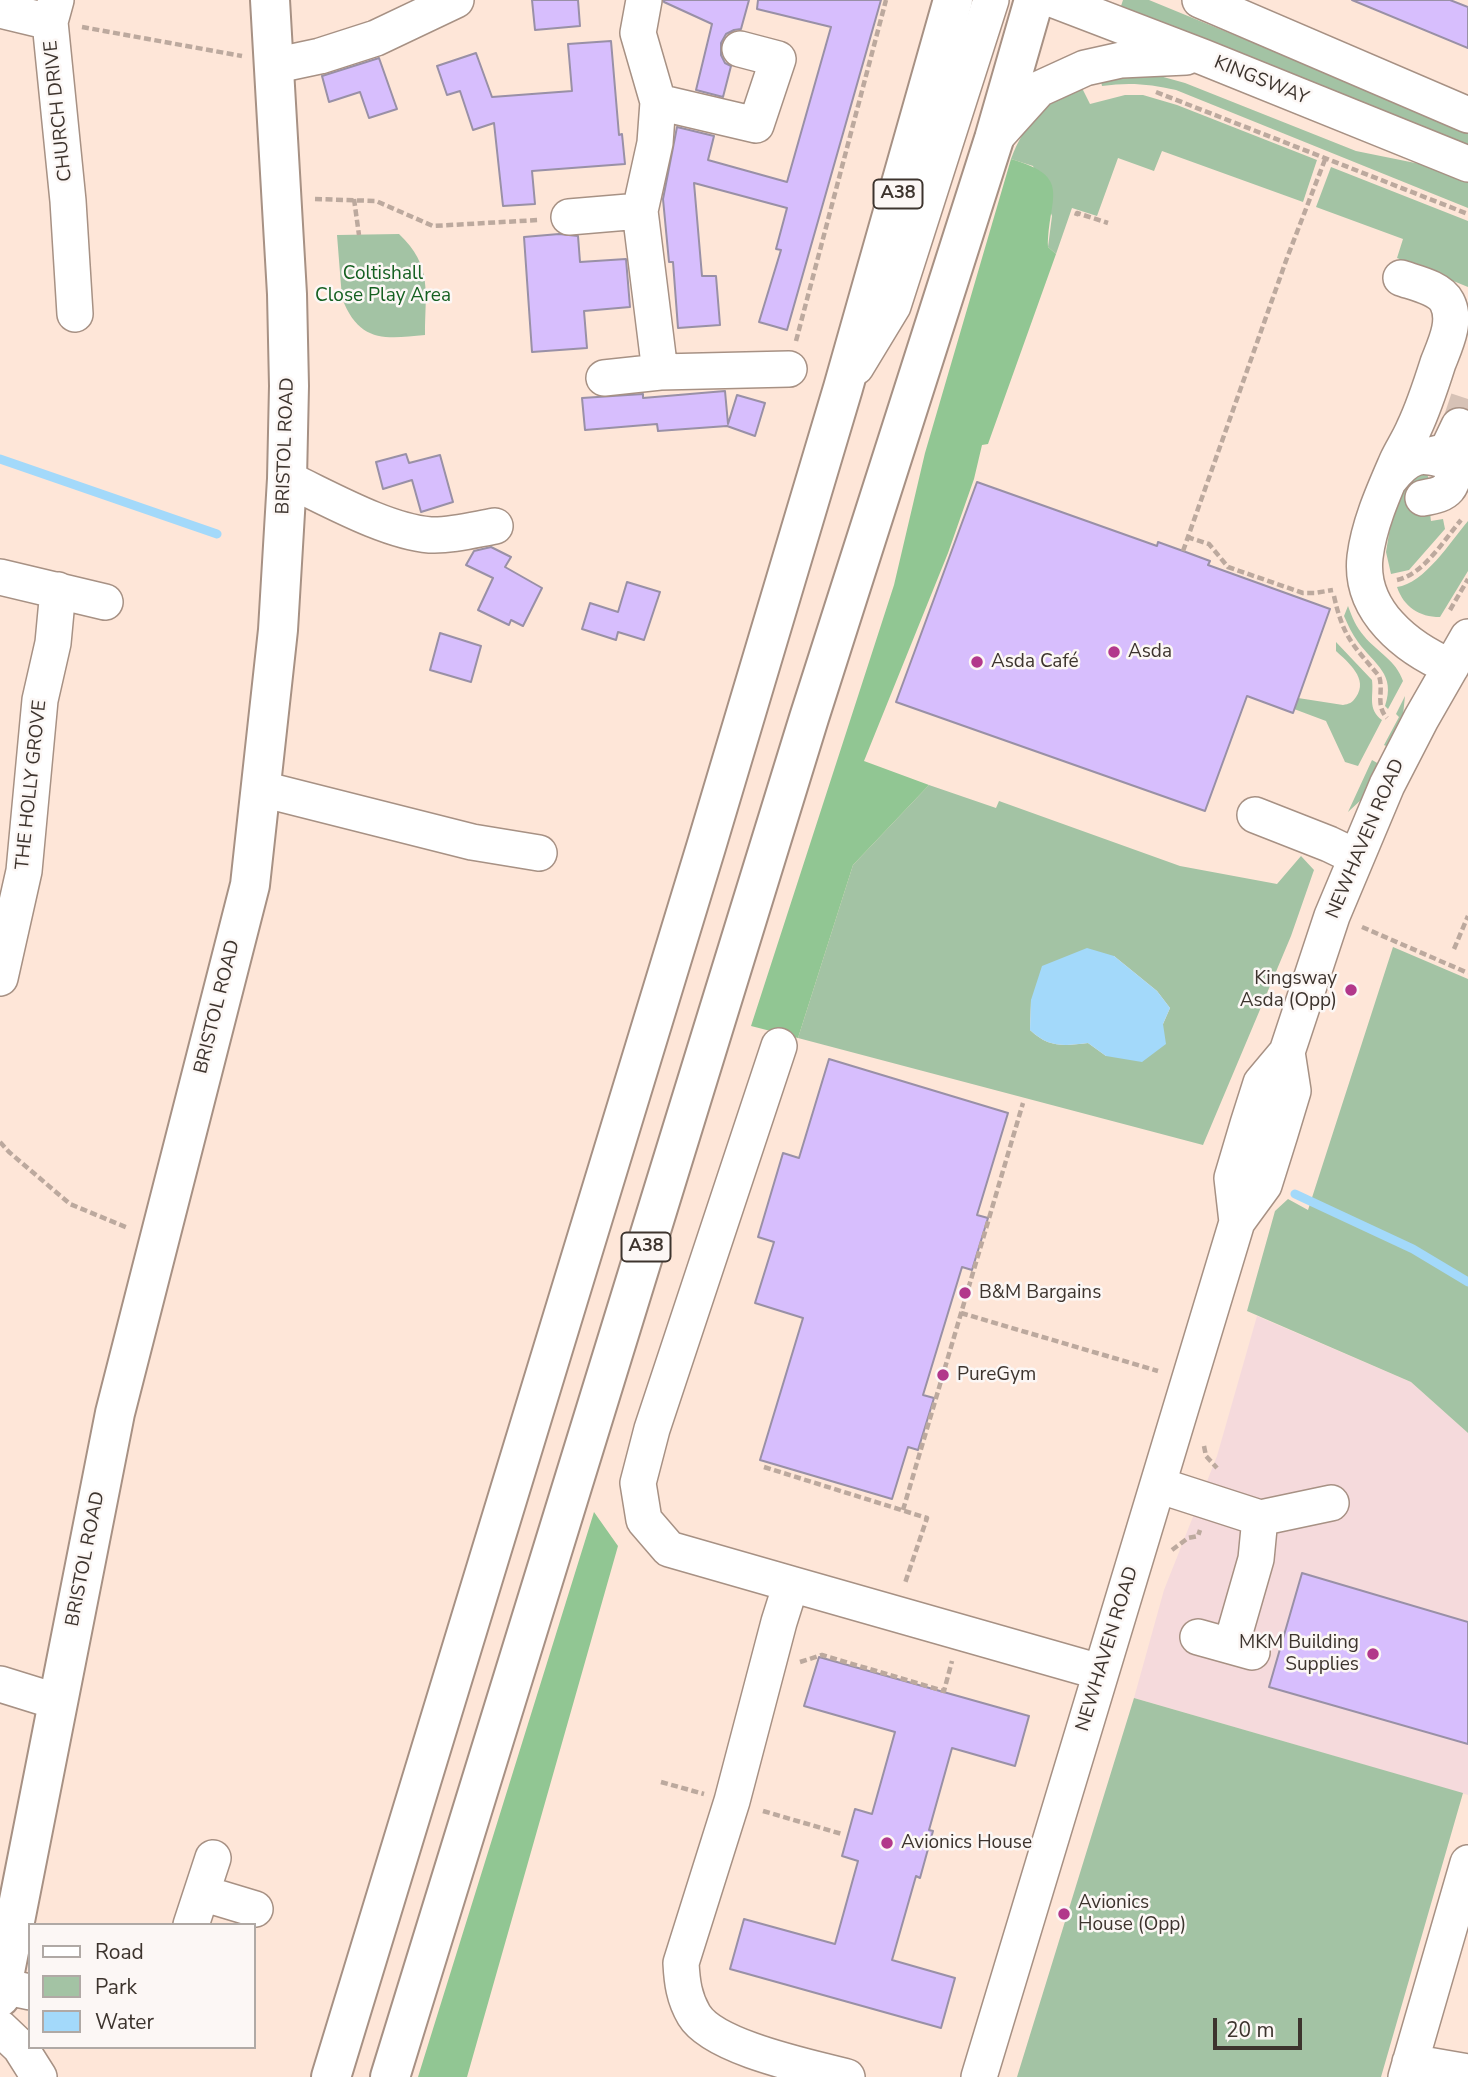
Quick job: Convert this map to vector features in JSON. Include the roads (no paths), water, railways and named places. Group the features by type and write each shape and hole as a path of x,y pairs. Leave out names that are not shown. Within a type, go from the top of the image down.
{"main road":[{"name":"BRISTOL ROAD","path":"11,1992 58,1702 115,1413 250,885 278,630 289,386 287,294 260,61 270,0"},
{"name":"A38","path":"331,2077 706,847 843,388 953,0"},
{"name":"A38","path":"390,2077 809,718 994,139 1034,0"}],"street":[{"path":"260,61 320,56 376,38 456,0"},
{"path":"644,0 638,33 658,102 655,143 640,211 660,372"},
{"path":"843,388 893,306 991,0"},
{"name":"KINGSWAY","path":"1054,0 1468,164"},
{"path":"1201,0 1468,115"},
{"name":"CHURCH DRIVE","path":"0,10 53,11 75,314"},
{"path":"658,102 756,125 778,59 740,49"},
{"path":"994,139 1039,89 1085,68 1121,60 1203,57"},
{"path":"569,217 640,211"},
{"path":"1401,278 1440,293 1458,321 1419,416 1389,479 1369,537 1365,561 1368,584 1375,605 1388,624 1424,655 1451,667"},
{"path":"604,378 660,372 789,369"},
{"path":"1389,479 1408,461 1420,456 1456,452 1451,485 1437,496 1423,498"},
{"path":"286,480 390,527 430,534 457,534 495,526"},
{"path":"0,577 105,602"},
{"name":"THE HOLLY GROVE","path":"0,978 24,871 40,700 53,643 58,590"},
{"name":"NEWHAVEN ROAD","path":"979,2077 1237,1222 1233,1178 1261,1083 1287,1052 1332,916 1387,785 1468,637"},
{"path":"261,789 472,842 539,853"},
{"path":"1255,815 1356,857"},
{"path":"779,1046 652,1429 638,1483 644,1520 669,1549 1100,1672"},
{"path":"1158,1485 1260,1518 1331,1503"},
{"path":"1228,1645 1255,1559 1260,1518"},
{"path":"791,1584 732,1801 681,1963 682,1990 695,2016 713,2034 774,2058 847,2077"},
{"path":"0,1684 58,1702"},
{"path":"213,1858 197,1909 255,1909"},
{"path":"1468,1863 1408,2069 1468,2072"},
{"path":"0,2028 20,2047 39,2077"}],"water":[{"path":"1087,948 1114,956 1157,991 1170,1008 1163,1024 1166,1044 1142,1062 1106,1056 1088,1043 1050,1043 1030,1030 1031,1000 1042,966"}],"waterway":[{"path":"0,459 217,534"},
{"path":"1295,1194 1413,1249 1468,1282"}],"tunnel":[{"path":"1459,426 1468,399"}],"place":[{"name":"Asda","path":"1114,652"},
{"name":"Asda Café","path":"977,662"},
{"name":"Kingsway Asda (Opp)","path":"1351,990"},
{"name":"B&M Bargains","path":"965,1293"},
{"name":"PureGym","path":"943,1375"},
{"name":"MKM Building Supplies","path":"1373,1654"},
{"name":"Avionics House","path":"887,1843"},
{"name":"Avionics House (Opp)","path":"1064,1914"}],"park label":[{"name":"Coltishall Close Play Area","path":"383,285"}]}
